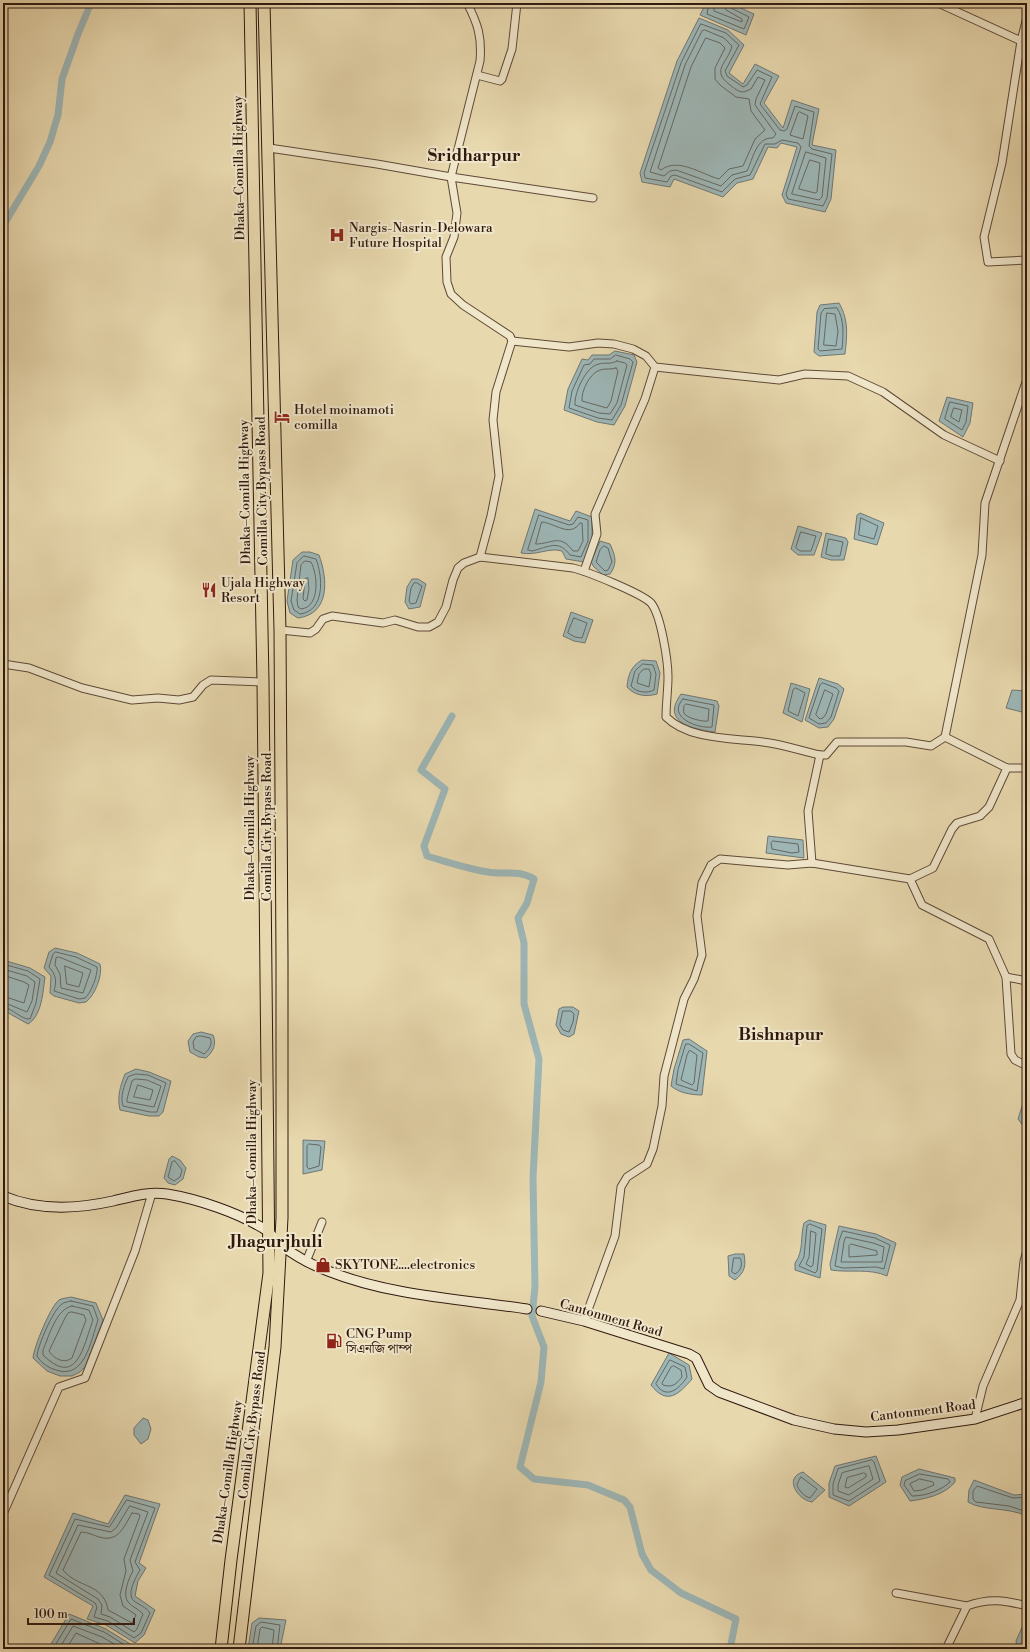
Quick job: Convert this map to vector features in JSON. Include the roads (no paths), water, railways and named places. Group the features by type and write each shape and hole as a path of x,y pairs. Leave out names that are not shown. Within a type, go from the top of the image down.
{"highway":[{"name":"Dhaka–Comilla Highway","path":"221,1649 231,1560 269,1273 267,1231 263,682 250,3"},
{"name":"Comilla City Bypass Road","path":"239,1649 275,1347 281,1245 282,959 280,630 269,148 264,3"}],"main road":[{"path":"3,1196 34,1205 62,1208 96,1205 152,1192 167,1194 220,1208 267,1231 281,1245 306,1262 330,1272 398,1292 527,1309"},
{"name":"Cantonment Road","path":"541,1311 584,1321 689,1354 696,1358 709,1385 719,1392 755,1407 814,1426 866,1432 890,1431 975,1419 1027,1402"}],"street":[{"path":"467,3 479,30 481,40 480,61 452,177 456,213 454,237 446,257 447,282 451,294 463,305 510,336 512,341 496,392 493,420 499,476 491,516 480,556"},
{"path":"477,74 496,81 500,81 502,78 512,49 517,3"},
{"path":"938,3 1021,41"},
{"path":"1027,17 1021,41 1002,163 984,237 987,260 992,262 1027,260"},
{"path":"269,148 593,198"},
{"path":"512,341 569,347 598,343 614,344 633,349 646,356 655,367 780,380 805,374 848,376 883,392 944,434 1000,461"},
{"path":"584,571 597,534 595,514 645,399 655,367"},
{"path":"280,630 310,633 316,629 323,619 332,616 383,623 395,620 418,627 429,627 438,622 446,607 453,580 458,568 464,563 480,556 584,571 620,586 650,603 660,619 668,676 666,717 673,724 715,739 764,742 820,755 826,755 837,742 906,742 931,746 945,737 982,555 985,504 1027,380"},
{"path":"3,664 29,668 82,688 132,700 158,698 179,700 193,697 203,685 211,680 263,682"},
{"path":"945,737 1007,768 1027,768"},
{"path":"812,863 808,811 820,755"},
{"path":"584,1321 615,1236 621,1187 627,1177 647,1164 653,1149 662,1106 664,1076 684,999 694,979 702,956 697,916 702,883 711,865 720,859 788,865 812,863 910,879 933,868 952,829 957,823 980,816 989,807 1007,768"},
{"path":"910,879 922,905 989,939 1006,977 1011,1054 1016,1060 1027,1066"},
{"path":"1006,977 1027,981"},
{"path":"3,1514 59,1387 85,1378 135,1251 152,1192"},
{"path":"306,1262 322,1222"},
{"path":"975,1419 986,1380 1020,1300 1024,1261 1027,1251"},
{"path":"896,1593 967,1606 980,1601 1002,1600 1027,1606"},
{"path":"946,1649 967,1606"}],"water":[{"path":"706,3 730,3 754,14 746,35 700,15"},
{"path":"699,18 728,30 744,45 729,73 743,84 755,64 779,76 764,103 783,128 792,100 819,109 812,145 836,150 831,199 825,212 786,203 782,195 797,147 781,143 777,148 768,147 753,179 737,183 723,197 674,179 670,187 642,182 640,173 677,61"},
{"path":"839,303 846,322 847,334 845,354 819,356 814,352 817,312 820,305"},
{"path":"615,351 634,355 637,362 625,406 614,425 597,422 564,410 568,389 582,359 588,360 592,355 609,355"},
{"path":"947,397 973,403 970,423 963,437 939,421"},
{"path":"535,509 570,521 576,511 592,517 592,542 584,562 566,559 562,551 557,550 527,554 521,553"},
{"path":"860,513 884,523 877,545 854,539 857,515"},
{"path":"798,526 822,533 814,555 798,555 791,549"},
{"path":"826,533 846,538 848,542 844,560 831,560 821,557"},
{"path":"600,541 610,544 613,552 615,563 610,574 603,575 591,562"},
{"path":"302,552 310,552 319,555 325,584 321,603 316,610 308,615 298,618 290,613 287,601 293,560"},
{"path":"412,579 418,579 426,584 420,607 409,609 405,602 407,587"},
{"path":"571,612 593,620 585,643 574,641 563,636"},
{"path":"642,660 656,661 660,673 657,694 641,695 627,687 631,671 638,662"},
{"path":"819,678 838,684 844,689 834,719 828,727 819,728 805,720"},
{"path":"791,683 810,689 802,722 783,713"},
{"path":"1012,690 1027,691 1026,713 1006,708"},
{"path":"681,694 717,701 719,706 715,732 689,726 682,723 677,718 674,712"},
{"path":"768,836 803,840 804,858 766,853"},
{"path":"55,948 77,953 100,964 101,969 98,984 86,1002 79,1003 54,996 50,993 51,976 44,968 49,952"},
{"path":"3,960 30,968 45,977 39,1009 33,1020 28,1024 3,1010"},
{"path":"563,1007 573,1007 579,1011 574,1034 569,1037 561,1034 556,1025 559,1009"},
{"path":"201,1032 213,1035 215,1042 214,1048 206,1058 199,1057 190,1052 188,1041 193,1034"},
{"path":"689,1039 707,1051 702,1095 686,1093 671,1086 674,1069 683,1040"},
{"path":"136,1069 149,1072 171,1081 163,1112 159,1116 149,1116 120,1110 120,1092 125,1074"},
{"path":"1027,1091 1027,1131 1018,1119"},
{"path":"303,1140 325,1141 322,1170 303,1174"},
{"path":"172,1156 180,1160 186,1168 183,1179 175,1185 168,1183 164,1178 169,1159"},
{"path":"809,1220 826,1225 820,1278 795,1270 795,1263 801,1249 804,1223"},
{"path":"839,1226 876,1234 896,1243 887,1276 867,1271 831,1270 830,1264"},
{"path":"744,1254 745,1262 743,1271 735,1280 729,1276 728,1256"},
{"path":"71,1297 96,1303 103,1320 85,1367 80,1372 72,1376 60,1376 47,1371 33,1358 39,1337 51,1310 59,1300"},
{"path":"669,1353 689,1365 692,1379 673,1396 662,1395 651,1385"},
{"path":"143,1418 148,1420 151,1429 148,1439 141,1444 134,1435 134,1428"},
{"path":"876,1456 886,1482 849,1506 829,1497 829,1483 835,1466"},
{"path":"919,1469 955,1478 955,1482 940,1493 928,1498 910,1501 900,1485 902,1477"},
{"path":"803,1472 825,1490 812,1502 802,1497 793,1484 797,1475"},
{"path":"974,1480 1014,1495 1027,1494 1027,1516 1012,1511 980,1507 968,1502 969,1490"},
{"path":"125,1495 160,1504 139,1563 146,1568 138,1581 135,1596 155,1610 144,1635 135,1643 106,1625 87,1619 93,1606 44,1577 73,1513 108,1524"},
{"path":"69,1614 106,1629 135,1647 134,1649 48,1649"},
{"path":"1027,1616 1027,1649 1017,1649 1016,1641"},
{"path":"259,1618 286,1620 280,1649 248,1649 252,1623"}],"waterway":[{"path":"3,226 39,166 50,142 58,115 62,79 91,3"},
{"path":"452,716 421,770 445,789 424,846 427,856 480,871 494,873 517,873 534,879 527,903 518,918 524,943 524,1004 539,1059 533,1178 535,1287 532,1316 544,1347 541,1382 520,1467 534,1479 588,1485 624,1500 630,1507 642,1554 651,1570 681,1593 736,1619 730,1649"}],"place":[{"name":"Nargis-Nasrin-Delowara Future Hospital","path":"337,235"},
{"name":"Hotel moinamoti comilla","path":"282,417"},
{"name":"Ujala Highway Resort","path":"209,590"},
{"name":"SKYTONE....electronics","path":"323,1265"},
{"name":"CNG Pump সিএনজি পাম্প","path":"334,1341"}],"district":[{"name":"Sridharpur","path":"474,156"},
{"name":"Bishnapur","path":"781,1035"},
{"name":"Jhagurjhuli","path":"276,1242"}]}
